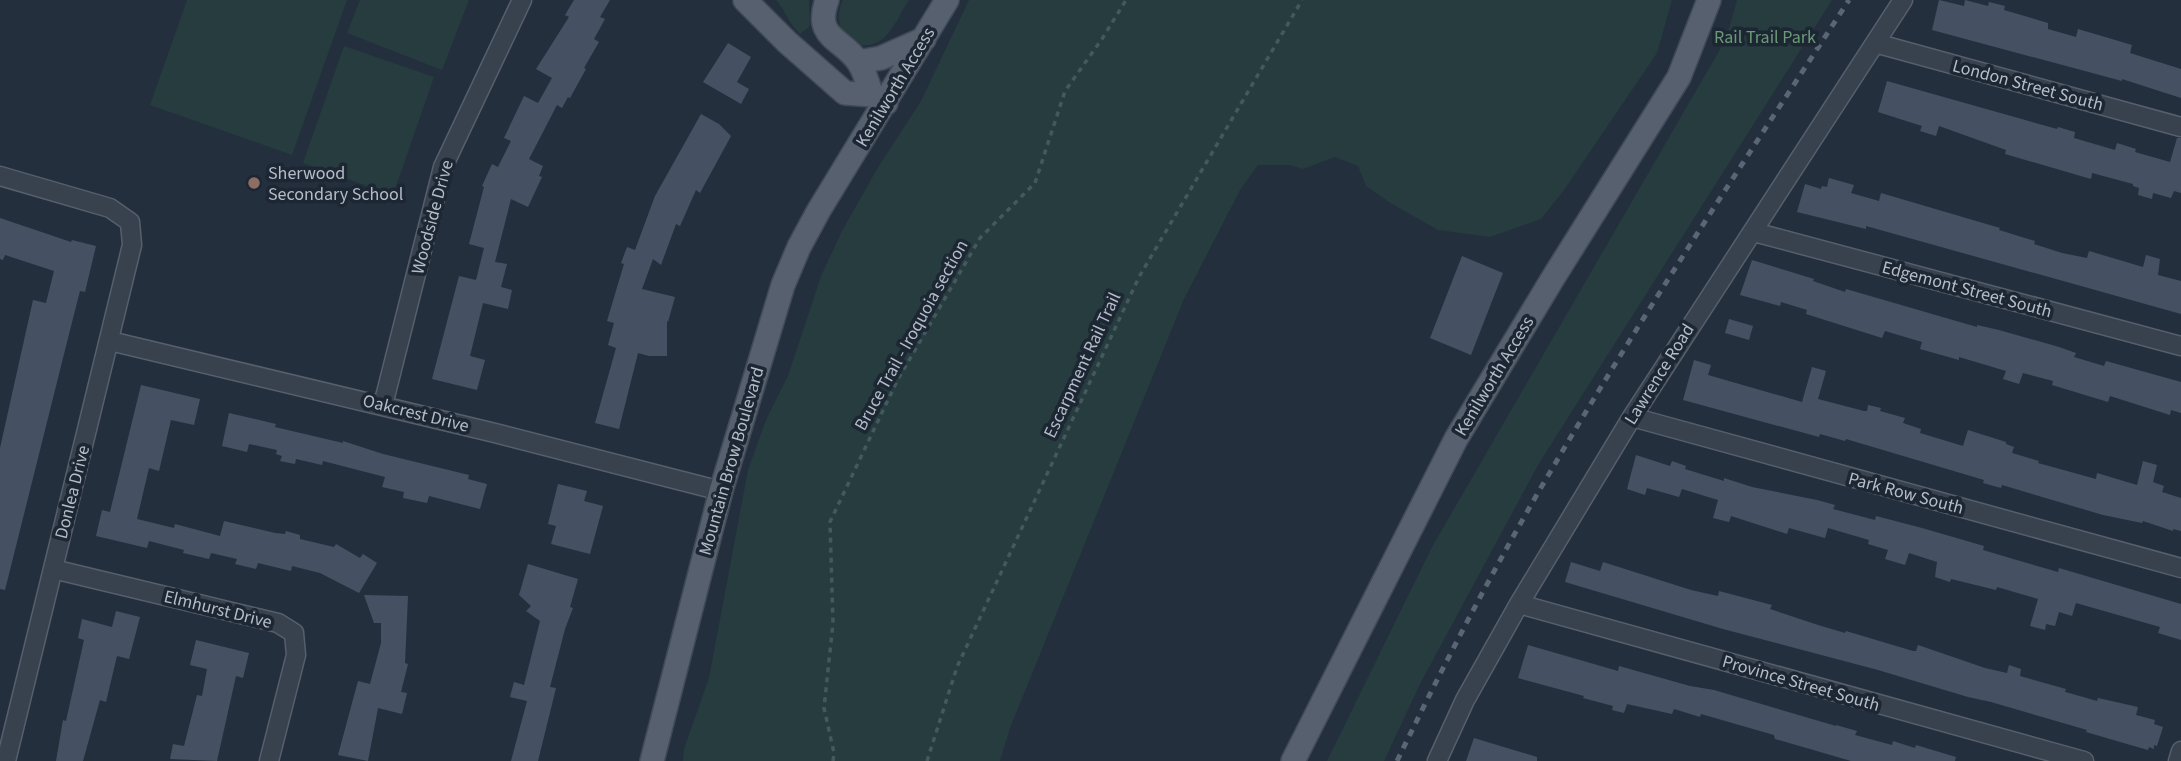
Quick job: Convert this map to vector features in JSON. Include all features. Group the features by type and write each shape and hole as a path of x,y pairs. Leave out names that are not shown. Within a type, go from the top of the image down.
{"main road":[{"path":"745,0 845,93 879,99"},
{"path":"827,0 823,12 828,35 859,62 879,99"},
{"name":"Kenilworth Access","path":"842,173 879,99 924,38 947,0"},
{"name":"Kenilworth Access","path":"1293,761 1456,439 1679,77 1709,0"},
{"path":"859,62 881,58 924,38"},
{"name":"Mountain Brow Boulevard","path":"652,761 721,491 783,285 799,247 842,173"}],"street":[{"name":"Woodside Drive","path":"383,405 443,167 522,0"},
{"name":"Lawrence Road","path":"1437,761 1465,700 1519,604 1632,417 1903,0"},
{"name":"London Street South","path":"1875,43 2181,127"},
{"name":"Donlea Drive","path":"0,176 110,208 130,222 132,245 6,761"},
{"name":"Edgemont Street South","path":"1754,232 2181,346"},
{"name":"Oakcrest Drive","path":"110,341 383,405 721,491"},
{"name":"Park Row South","path":"1632,417 2181,568"},
{"name":"Elmhurst Drive","path":"53,569 278,622 294,633 296,655 269,761"},
{"name":"Province Street South","path":"1519,604 2084,761"},
{"path":"2178,761 2181,751"}],"path":[{"name":"Bruce Trail - Iroquoia section","path":"833,761 834,753 824,708 833,623 830,522 897,382 980,238 1035,183 1065,91 1126,0"},
{"name":"Escarpment Rail Trail","path":"927,761 957,667 1139,277 1302,0"}],"green space":[{"path":"187,0 347,0 292,155 150,105"},
{"path":"360,0 469,0 442,70 347,33"},
{"path":"776,0 809,0 810,26 800,34"},
{"path":"843,0 909,0 886,36 876,43 866,45 857,44 844,34 839,18"},
{"path":"969,0 1672,0 1657,53 1564,190 1541,219 1490,237 1438,230 1366,186 1358,166 1335,157 1303,169 1290,165 1258,165 1240,190 1184,299 1010,728 1000,761 683,761 684,749 709,678 748,470 766,420 788,376 821,276 842,231 877,169 921,101"},
{"name":"Rail Trail Park","path":"1737,0 1832,0 1538,465 1420,684 1384,761 1327,761 1432,547 1726,39"},
{"path":"344,46 434,77 393,195 303,163"}],"building":[{"path":"574,0 610,0 600,17 605,19 594,39 599,42 584,68 586,69 562,108 557,105 529,159 543,166 539,176 542,177 528,207 511,199 495,262 507,264 501,287 512,290 508,309 483,303 470,356 485,360 477,390 432,379 459,276 476,280 484,248 469,244 484,187 482,186 492,164 498,167 511,141 504,138 524,96 538,103 552,78 536,69 569,17 565,15"},
{"path":"1939,0 1964,6 1965,0 1988,6 1989,2 2005,6 2004,10 2048,23 2048,29 2076,37 2078,29 2132,45 2130,53 2181,69 2181,98 2122,79 1932,30"},
{"path":"728,43 751,57 737,82 749,89 741,104 703,82"},
{"path":"1887,81 2075,132 2074,138 2115,150 2117,143 2136,149 2135,152 2170,162 2177,138 2181,138 2181,193 2174,191 2171,198 2153,193 2152,199 2138,195 2139,188 2133,184 2092,173 2091,179 2005,154 2006,150 1939,126 1936,136 1920,131 1922,126 1878,112"},
{"path":"701,114 719,124 731,136 700,193 696,190 680,226 676,224 661,265 653,259 642,289 675,297 667,321 667,356 638,353 619,429 595,423 616,348 608,345 614,323 607,321 624,264 621,263 627,247 635,250 655,196"},
{"path":"1829,178 1854,185 1851,193 1879,201 1881,193 2000,228 1999,230 2062,253 2087,258 2089,251 2143,267 2146,255 2160,259 2158,275 2181,281 2181,314 1866,226 1866,229 1797,212 1805,184 1821,189 1822,186 1827,187"},
{"path":"0,218 71,242 72,240 96,246 85,292 80,291 5,590 0,589 0,448 33,300 46,303 54,271 5,255 3,260 0,259"},
{"path":"1462,256 1503,273 1471,355 1430,338"},
{"path":"1752,260 1814,279 1813,281 1845,292 1846,289 1977,327 1999,330 2059,347 2076,353 2074,357 2104,366 2106,361 2181,382 2181,413 2171,410 2170,415 2110,396 2108,402 2052,385 2053,381 2023,373 2019,384 2003,379 2006,371 1920,349 1922,342 1885,331 1882,338 1806,314 1807,310 1781,302 1780,306 1740,295"},
{"path":"1729,319 1753,326 1749,340 1725,333"},
{"path":"1694,360 1711,365 1708,375 1802,402 1812,367 1826,371 1818,399 1864,411 1867,411 1868,405 1881,408 1880,411 1905,418 1903,423 1921,429 1920,433 1963,446 1968,430 2006,442 2014,447 2012,453 2039,461 2038,463 2096,479 2097,473 2137,485 2143,461 2157,465 2153,482 2164,486 2162,492 2181,498 2181,531 2143,521 2142,523 2103,515 2002,485 2001,488 1983,483 1984,480 1846,439 1845,441 1820,434 1819,437 1683,400"},
{"path":"141,385 200,399 194,425 171,420 159,471 149,468 137,519 174,528 175,524 220,536 224,521 275,533 285,534 286,531 300,535 300,539 334,547 336,544 360,558 363,554 377,563 359,593 320,573 292,566 291,571 258,563 256,569 235,564 237,559 211,553 209,559 149,541 147,548 96,536 102,510 110,512"},
{"path":"229,413 469,475 468,479 487,484 480,509 429,496 427,503 403,498 404,492 382,487 385,477 323,461 322,465 296,459 295,464 280,461 282,456 276,454 277,450 249,444 247,452 222,446"},
{"path":"1636,455 1670,466 1672,461 1686,466 1685,469 1724,481 1724,478 1752,487 1817,500 1835,505 1833,509 1875,520 1876,516 1922,528 1984,546 1983,550 2020,561 2058,572 2059,568 2181,604 2181,640 2158,633 2160,627 2076,603 2072,616 2059,612 2055,626 2046,624 2045,630 2030,626 2038,599 1997,587 1996,590 1935,577 1937,562 1909,553 1905,565 1885,559 1888,550 1868,544 1869,540 1828,528 1825,538 1789,528 1787,534 1731,516 1729,522 1713,518 1718,500 1682,489 1679,497 1647,488 1645,495 1627,489"},
{"path":"558,484 587,491 584,501 603,506 590,554 551,544 556,526 548,524"},
{"path":"1571,562 1600,571 1603,562 1691,590 1718,596 1719,591 1772,605 1770,609 1845,633 1846,631 1913,651 1916,651 1918,645 1985,668 2007,673 2009,665 2021,669 2020,676 2066,689 2065,692 2097,701 2098,698 2138,707 2136,715 2155,720 2154,724 2163,727 2157,746 2154,745 2154,749 2149,747 2148,750 1991,702 1723,629 1565,582"},
{"path":"528,564 578,579 570,607 573,608 550,687 556,688 538,761 511,761 527,701 510,697 514,682 524,685 540,621 526,611 531,606 519,595"},
{"path":"364,595 408,596 405,663 408,664 401,692 407,693 402,714 378,708 368,761 338,755 358,681 370,684 381,643 381,623 374,623"},
{"path":"116,611 140,617 129,659 117,656 106,702 100,700 83,761 56,761 63,720 66,721 84,640 78,638 82,619 112,627"},
{"path":"196,640 249,653 243,678 236,676 217,761 170,759 173,744 184,746 197,695 202,696 207,669 190,665"},
{"path":"1528,645 1618,671 1619,666 1714,690 1857,731 1855,735 1892,745 1893,741 1915,748 1916,745 1956,757 1955,761 1851,761 1701,714 1700,717 1674,709 1672,714 1627,704 1624,713 1612,710 1613,706 1583,698 1584,696 1518,678"},
{"path":"1474,738 1537,757 1537,761 1466,761"}],"railway":[{"path":"1397,761 1475,608 1559,457 1665,284 1849,0"}],"place":[{"name":"Sherwood Secondary School","path":"254,183"}]}
